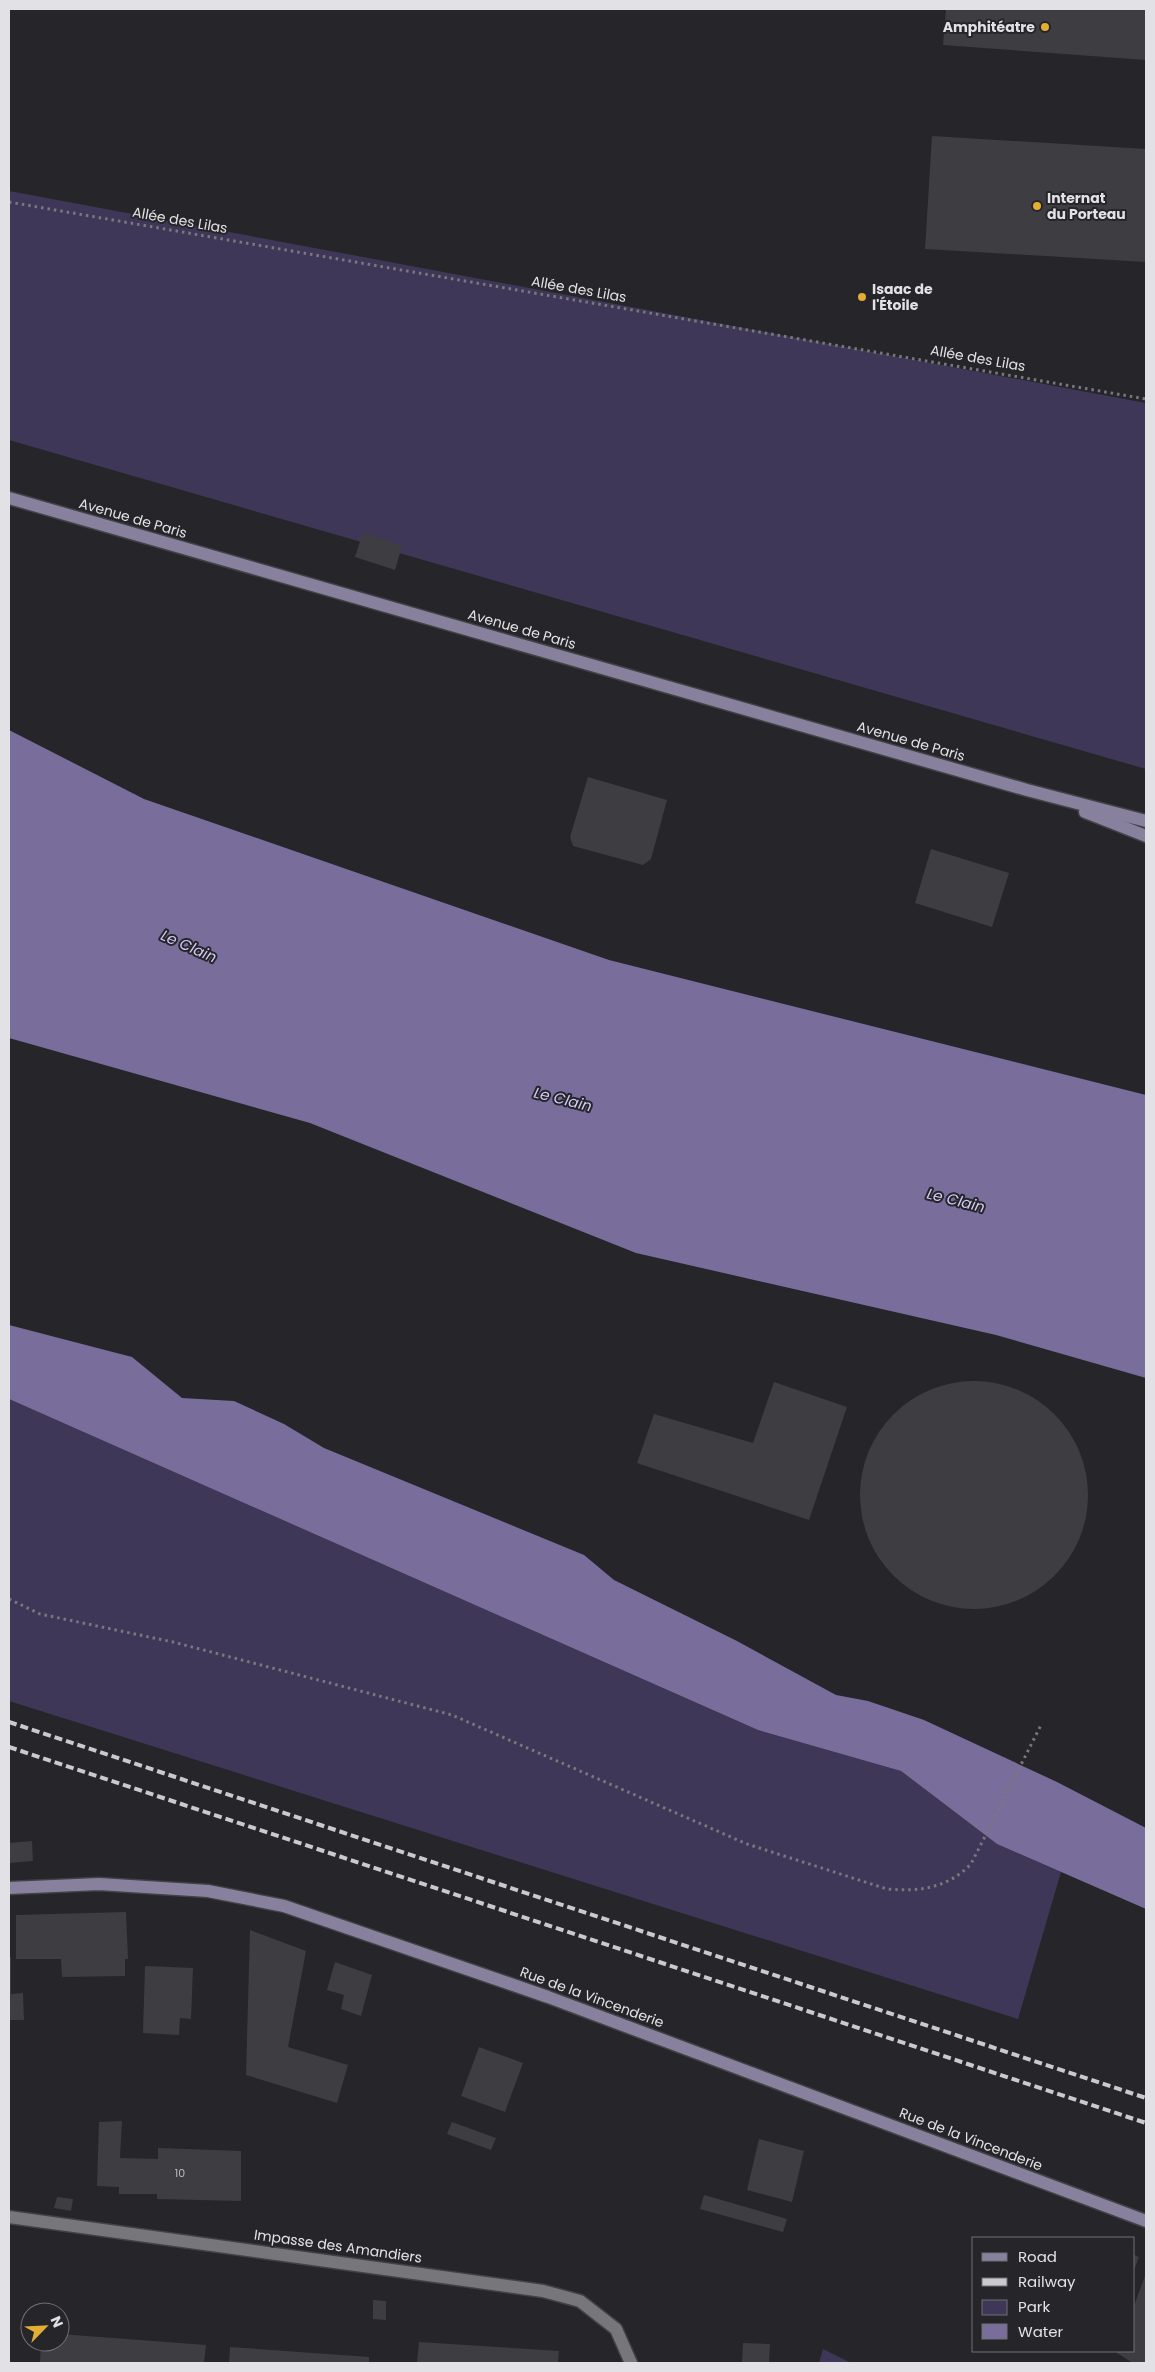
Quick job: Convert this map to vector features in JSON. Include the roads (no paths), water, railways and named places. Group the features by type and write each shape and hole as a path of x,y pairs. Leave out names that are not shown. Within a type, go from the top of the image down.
{"main road":[{"name":"Avenue de Paris","path":"9,498 1026,790 1146,821"},
{"name":"Avenue de Paris","path":"1026,790 1146,836"},
{"name":"Rue de la Vincenderie","path":"9,1888 99,1884 208,1890 284,1906 548,1997 1146,2221"}],"street":[{"name":"Impasse des Amandiers","path":"9,2217 543,2291 580,2301 616,2329 631,2363"}],"water":[{"name":"Le Clain","path":"9,730 144,799 609,960 1146,1095 1146,1378 996,1335 636,1253 310,1123 9,1038"},
{"path":"9,1325 132,1357 182,1398 234,1401 284,1424 324,1448 584,1555 614,1580 737,1641 836,1695 868,1701 924,1720 1057,1782 1146,1828 1146,1909 997,1844 901,1771 758,1730 9,1399"}],"railway":[{"path":"9,1722 1146,2098"},
{"path":"9,1747 1146,2123"}],"place":[{"name":"Amphitéatre","path":"1045,27"},
{"name":"Internat du Porteau","path":"1037,206"},
{"name":"Isaac de l'Étoile","path":"862,297"}]}
